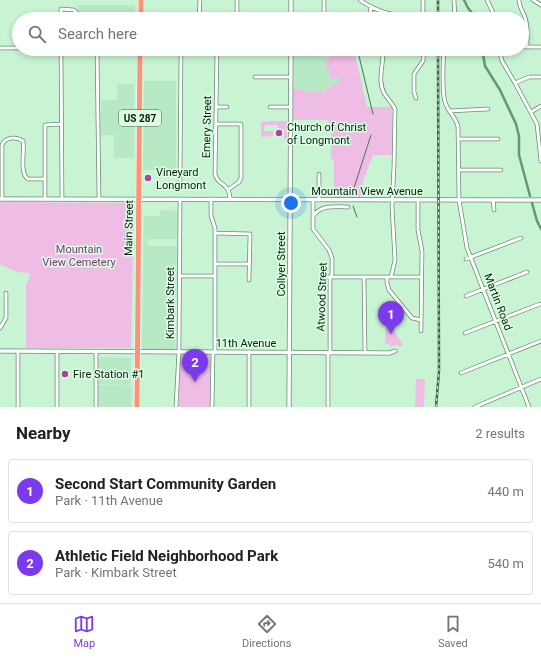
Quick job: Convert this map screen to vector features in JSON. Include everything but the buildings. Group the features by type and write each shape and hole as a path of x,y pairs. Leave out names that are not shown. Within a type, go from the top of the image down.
{"highway":[{"path":"141,0 141,12"},
{"name":"Main Street","path":"137,407 140,56"}],"street":[{"path":"199,12 200,0"},
{"path":"237,0 237,12"},
{"path":"291,0 291,12"},
{"path":"324,0 324,12"},
{"path":"360,0 371,7 385,12"},
{"path":"423,0 423,12"},
{"path":"454,0 454,12"},
{"path":"487,0 493,12"},
{"path":"519,0 523,12"},
{"path":"533,0 541,4"},
{"path":"370,12 371,7"},
{"path":"61,12 61,9 76,12"},
{"path":"529,47 541,47"},
{"path":"0,48 12,48"},
{"path":"61,56 62,199"},
{"path":"97,56 99,199"},
{"path":"180,183 181,56"},
{"name":"Emery Street","path":"217,56 215,174 218,180 225,184 229,189"},
{"name":"Collyer Street","path":"289,407 291,56"},
{"path":"383,56 382,84 384,93 395,109 392,207 395,260 387,283 389,290 412,318 421,320"},
{"path":"416,98 414,92 414,74 423,61 423,56"},
{"name":"Martin Road","path":"444,56 445,102 449,111 457,122 459,139 459,200 466,241 529,407"},
{"path":"501,56 502,61 537,124 540,136 541,161"},
{"path":"254,77 290,76"},
{"path":"515,83 529,77 541,77"},
{"path":"531,112 541,106"},
{"path":"217,107 227,107"},
{"path":"270,107 291,107"},
{"path":"449,111 488,109"},
{"path":"45,199 45,125 61,124"},
{"path":"216,124 241,124 241,178 239,182 229,189 230,199"},
{"path":"1,199 2,145 7,139 19,138 23,141 23,174 26,178 46,179"},
{"path":"459,139 498,139"},
{"path":"459,170 501,170"},
{"path":"319,174 319,200"},
{"name":"Mountain View Avenue","path":"1,199 541,200"},
{"name":"Kimbark Street","path":"176,407 179,351 180,199"},
{"path":"211,199 211,216 215,228 212,407"},
{"name":"Atwood Street","path":"313,200 315,232 329,250 332,258 332,274 330,277 328,407"},
{"path":"418,200 418,230 422,251 421,332"},
{"path":"493,200 494,210"},
{"path":"313,216 323,208 348,207"},
{"path":"215,234 250,234 249,280"},
{"path":"466,259 521,238"},
{"path":"215,264 249,264"},
{"path":"466,296 527,272"},
{"path":"324,274 327,277 421,277"},
{"path":"179,276 215,276"},
{"path":"364,277 365,353"},
{"path":"0,328 6,318 6,293"},
{"path":"465,334 540,304"},
{"path":"461,374 541,341"},
{"name":"11th Avenue","path":"0,351 390,353 395,351"},
{"path":"18,351 18,407"},
{"path":"57,351 57,407"},
{"path":"96,351 96,407"},
{"path":"249,352 249,407"},
{"path":"475,407 541,379"}],"shaded area":[{"path":"78,5 135,5 135,12 78,12"},
{"path":"294,56 355,56 368,111 328,120 293,120"},
{"path":"144,81 176,81 176,170 143,170"},
{"path":"117,84 134,84 134,158 114,158 114,135 100,135 101,100 117,100"},
{"path":"160,210 177,211 177,239 148,239 147,246 177,246 175,349 143,349 144,216 160,216"},
{"path":"98,357 131,358 131,385 98,384"},
{"path":"98,385 132,386 131,407 97,407"}],"green space":[{"path":"330,56 355,56 367,107 392,107 392,155 373,155 363,181 360,198 334,197 334,160 331,159 331,133 328,120 293,120 293,89 304,90 304,92 317,92 318,103 319,92 326,91 326,88 332,87 334,83 339,83 339,78 334,78 333,82 333,79 330,79 330,71 327,71 326,61 330,58"},
{"path":"287,121 287,139 284,139 284,130 278,130 278,125 265,125 264,131 273,131 273,136 261,137 261,122"},
{"name":"Mountain View Cemetery","path":"0,202 131,203 134,205 130,348 26,348 26,285 29,279 29,273 17,272 0,264"},
{"path":"388,321 403,345 399,347 396,345 391,347 389,344 385,344 386,324"},
{"path":"182,354 208,354 210,356 210,407 179,407 180,356"},
{"path":"416,379 425,379 424,407 415,407"}],"waterway":[{"path":"464,0 471,12"},
{"path":"359,56 373,114"},
{"path":"483,56 485,66 500,90 516,124 519,136 519,155 530,196"},
{"path":"353,191 371,135"},
{"path":"532,203 541,229"},
{"path":"353,206 357,217"}],"railway":[{"path":"438,0 438,12"},
{"path":"436,407 439,371 438,56"}],"place":[{"name":"Church of Christ of Longmont","path":"279,133"},
{"name":"Vineyard Longmont","path":"148,178"},
{"name":"Second Start Community Garden","path":"391,334"},
{"name":"Fire Station #1","path":"65,374"},
{"name":"Athletic Field Neighborhood Park","path":"195,382"}]}
